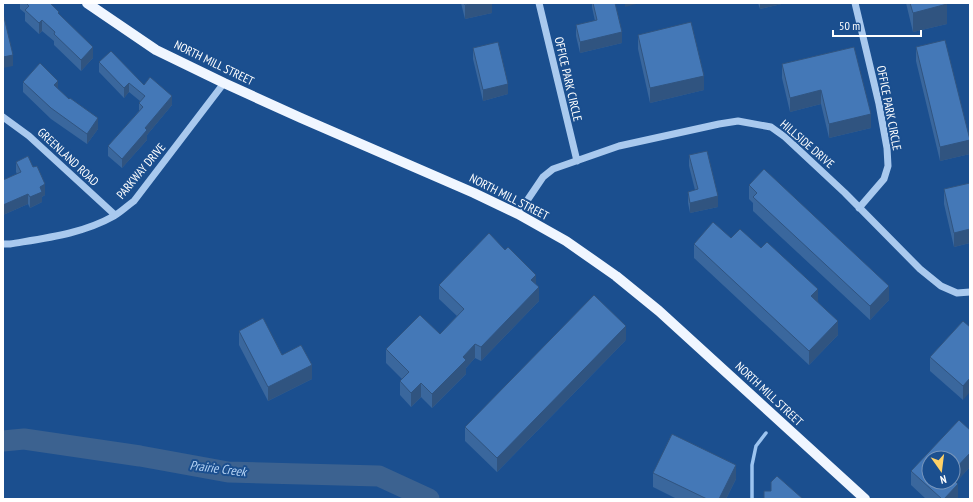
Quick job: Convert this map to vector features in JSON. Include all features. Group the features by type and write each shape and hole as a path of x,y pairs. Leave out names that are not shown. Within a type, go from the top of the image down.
{"main road":[{"name":"NORTH MILL STREET","path":"87,3 156,50 300,118 474,193 518,214 566,241 616,276 659,311 865,499"}],"street":[{"name":"OFFICE PARK CIRCLE","path":"539,3 577,161"},
{"name":"OFFICE PARK CIRCLE","path":"855,3 879,104 887,148 888,166 884,179 859,208"},
{"name":"PARKWAY DRIVE","path":"3,244 56,236 86,229 115,215 134,201 224,83"},
{"name":"GREENLAND ROAD","path":"3,117 29,136 115,215"},
{"name":"HILLSIDE DRIVE","path":"518,214 543,177 553,169 619,146 738,121 770,127 785,137 845,193 920,269 941,286 957,293 970,292"}],"building":[{"path":"26,3 50,3 59,12 58,13 93,47 81,60 42,20 39,23 25,10 29,6"},
{"path":"593,3 615,3 622,32 580,42 576,25 597,20"},
{"path":"910,3 947,3 947,4 913,13"},
{"path":"3,13 13,55 3,57"},
{"path":"691,22 704,76 650,88 638,35"},
{"path":"945,40 970,140 940,147 916,47"},
{"path":"498,42 508,84 483,90 473,48"},
{"path":"854,47 871,114 829,124 821,90 790,98 782,64"},
{"path":"111,51 144,85 150,77 172,96 145,128 147,130 122,159 108,146 143,107 139,103 145,96 129,83 124,88 99,62"},
{"path":"40,63 58,81 54,85 69,99 70,98 98,118 87,134 51,108 23,82"},
{"path":"707,151 718,196 690,203 688,192 698,189 689,155"},
{"path":"28,156 33,167 37,166 45,184 40,187 42,192 30,197 28,194 3,205 3,180 21,172 16,162"},
{"path":"764,169 889,286 870,306 753,197 757,193 749,185"},
{"path":"970,183 970,229 954,233 944,189"},
{"path":"713,222 731,238 740,229 761,248 767,242 818,289 811,296 838,321 809,351 694,244"},
{"path":"489,233 505,250 508,247 536,275 531,280 539,287 481,347 475,344 463,357 466,360 432,394 421,383 411,393 400,381 409,372 386,349 420,315 440,334 464,309 439,285"},
{"path":"594,295 626,326 497,458 465,427"},
{"path":"263,318 282,355 301,345 312,365 268,387 239,331"},
{"path":"963,321 970,327 970,378 963,386 930,357"},
{"path":"959,420 970,430 970,453 961,463 961,450 931,450"},
{"path":"672,434 736,465 719,499 707,499 653,473"},
{"path":"921,460 921,480 911,471"},
{"path":"777,476 803,499 764,499 764,491 771,491 771,482"},
{"path":"932,490 952,490 944,499 942,499"}],"waterway":[{"path":"752,499 752,465 756,446 766,433"},
{"name":"Prairie Creek","path":"3,441 24,439 140,456 228,472 379,476 429,499"}]}
